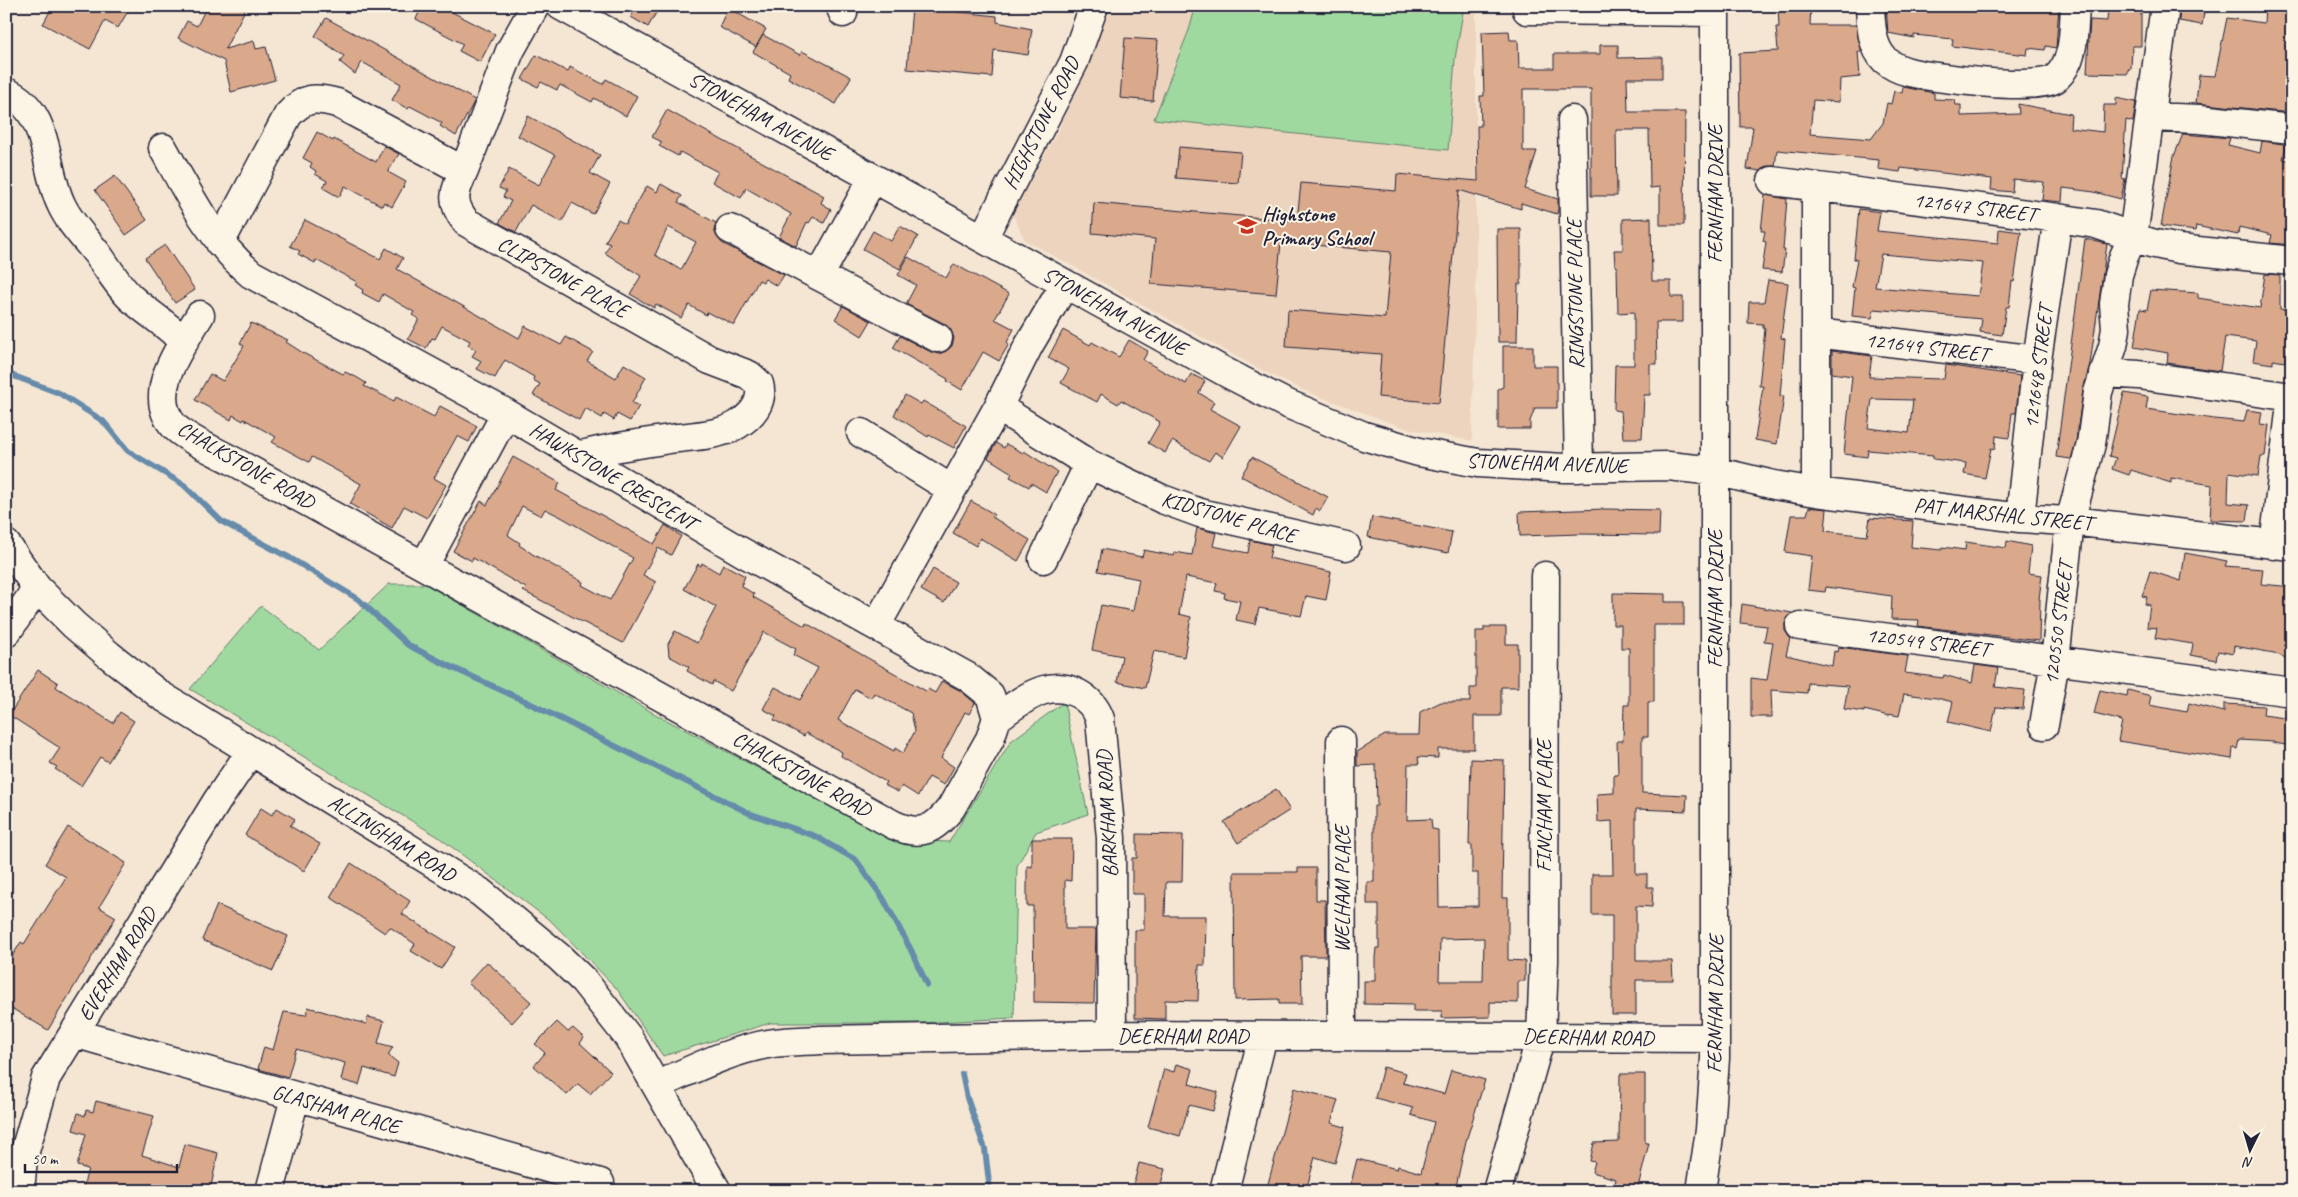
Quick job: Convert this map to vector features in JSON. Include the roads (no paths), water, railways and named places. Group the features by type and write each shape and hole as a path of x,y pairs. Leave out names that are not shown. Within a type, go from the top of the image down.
{"street":[{"path":"220,243 285,120 297,106 309,99 337,102 464,171 510,51 535,6"},
{"name":"HIGHSTONE ROAD","path":"983,238 1074,62 1094,6"},
{"path":"1870,6 1872,33 1878,49 1885,60 1895,67 1927,76 2016,85 2042,84 2054,79 2062,71 2070,58 2075,6"},
{"name":"120550 STREET","path":"2044,725 2055,661 2070,521 2091,444 2098,392 2113,346 2116,329 2114,304 2118,275 2133,237 2165,6"},
{"path":"1527,10 1715,9"},
{"name":"FERNHAM DRIVE","path":"1701,1191 1710,1130 1715,1038 1715,9"},
{"name":"STONEHAM AVENUE","path":"575,10 873,178 1283,402 1364,436 1419,452 1478,463 1579,468 1668,466 1715,471"},
{"path":"6,92 26,105 38,123 46,150 51,178 60,203 72,225 86,239 130,297 169,326 184,342"},
{"path":"2150,117 2200,119 2292,129"},
{"name":"RINGSTONE PLACE","path":"1572,120 1579,468"},
{"name":"HAWKSTONE CRESCENT","path":"163,148 189,195 220,243 234,260 251,274 506,413 742,552 876,626"},
{"name":"CLIPSTONE PLACE","path":"464,171 454,200 459,213 466,222 710,360 749,376 759,384 761,400 748,417 724,430 610,448 578,456"},
{"path":"819,276 873,178"},
{"name":"121647 STREET","path":"1772,181 2058,218 2096,224 2133,237 2180,249 2292,261"},
{"path":"1816,187 1816,492"},
{"name":"121648 STREET","path":"2020,518 2037,360 2058,218"},
{"path":"730,229 938,338"},
{"path":"997,718 993,701 985,690 876,626 998,407 1029,345 1065,284"},
{"name":"CHALKSTONE ROAD","path":"200,314 167,372 163,391 164,405 175,427 851,802 904,829 925,830 942,820 952,808 990,739 997,718"},
{"name":"121649 STREET","path":"1816,333 2037,360"},
{"path":"2104,373 2139,375 2292,396 2283,546"},
{"name":"KIDSTONE PLACE","path":"998,407 1089,464 1186,509 1280,533 1346,546"},
{"path":"424,566 506,413"},
{"path":"860,433 951,489"},
{"path":"1043,560 1089,464"},
{"name":"PAT MARSHAL STREET","path":"1715,471 1774,485 1816,492 2020,518 2070,521 2283,546"},
{"name":"ALLINGHAM ROAD","path":"6,544 37,588 109,655 160,695 480,892 521,925 584,981 628,1037 658,1085 717,1191"},
{"name":"FINCHAM PLACE","path":"1497,1191 1541,1036 1544,961 1545,576"},
{"path":"6,633 37,588"},
{"name":"120549 STREET","path":"1800,626 2292,692"},
{"name":"BARKHAM ROAD","path":"997,718 1044,689 1066,690 1078,693 1087,698 1096,707 1102,733 1111,838 1112,1035"},
{"name":"WELHAM PLACE","path":"1341,741 1342,1036"},
{"name":"EVERHAM ROAD","path":"20,1191 23,1158 46,1078 217,801 251,751"},
{"name":"GLASHAM PLACE","path":"74,1033 295,1098 600,1183"},
{"name":"DEERHAM ROAD","path":"658,1085 719,1058 774,1043 869,1038 1112,1035 1715,1038"},
{"path":"1224,1191 1263,1036"},
{"path":"270,1191 295,1098"}],"waterway":[{"path":"6,373 59,393 103,421 128,451 184,485 221,521 290,558 358,599 408,645 751,814 815,836 856,860 883,898 911,950 927,985"},
{"path":"962,1074 967,1098 985,1149 990,1191"}],"place":[{"name":"Highstone Primary School","path":"1247,226"}]}
